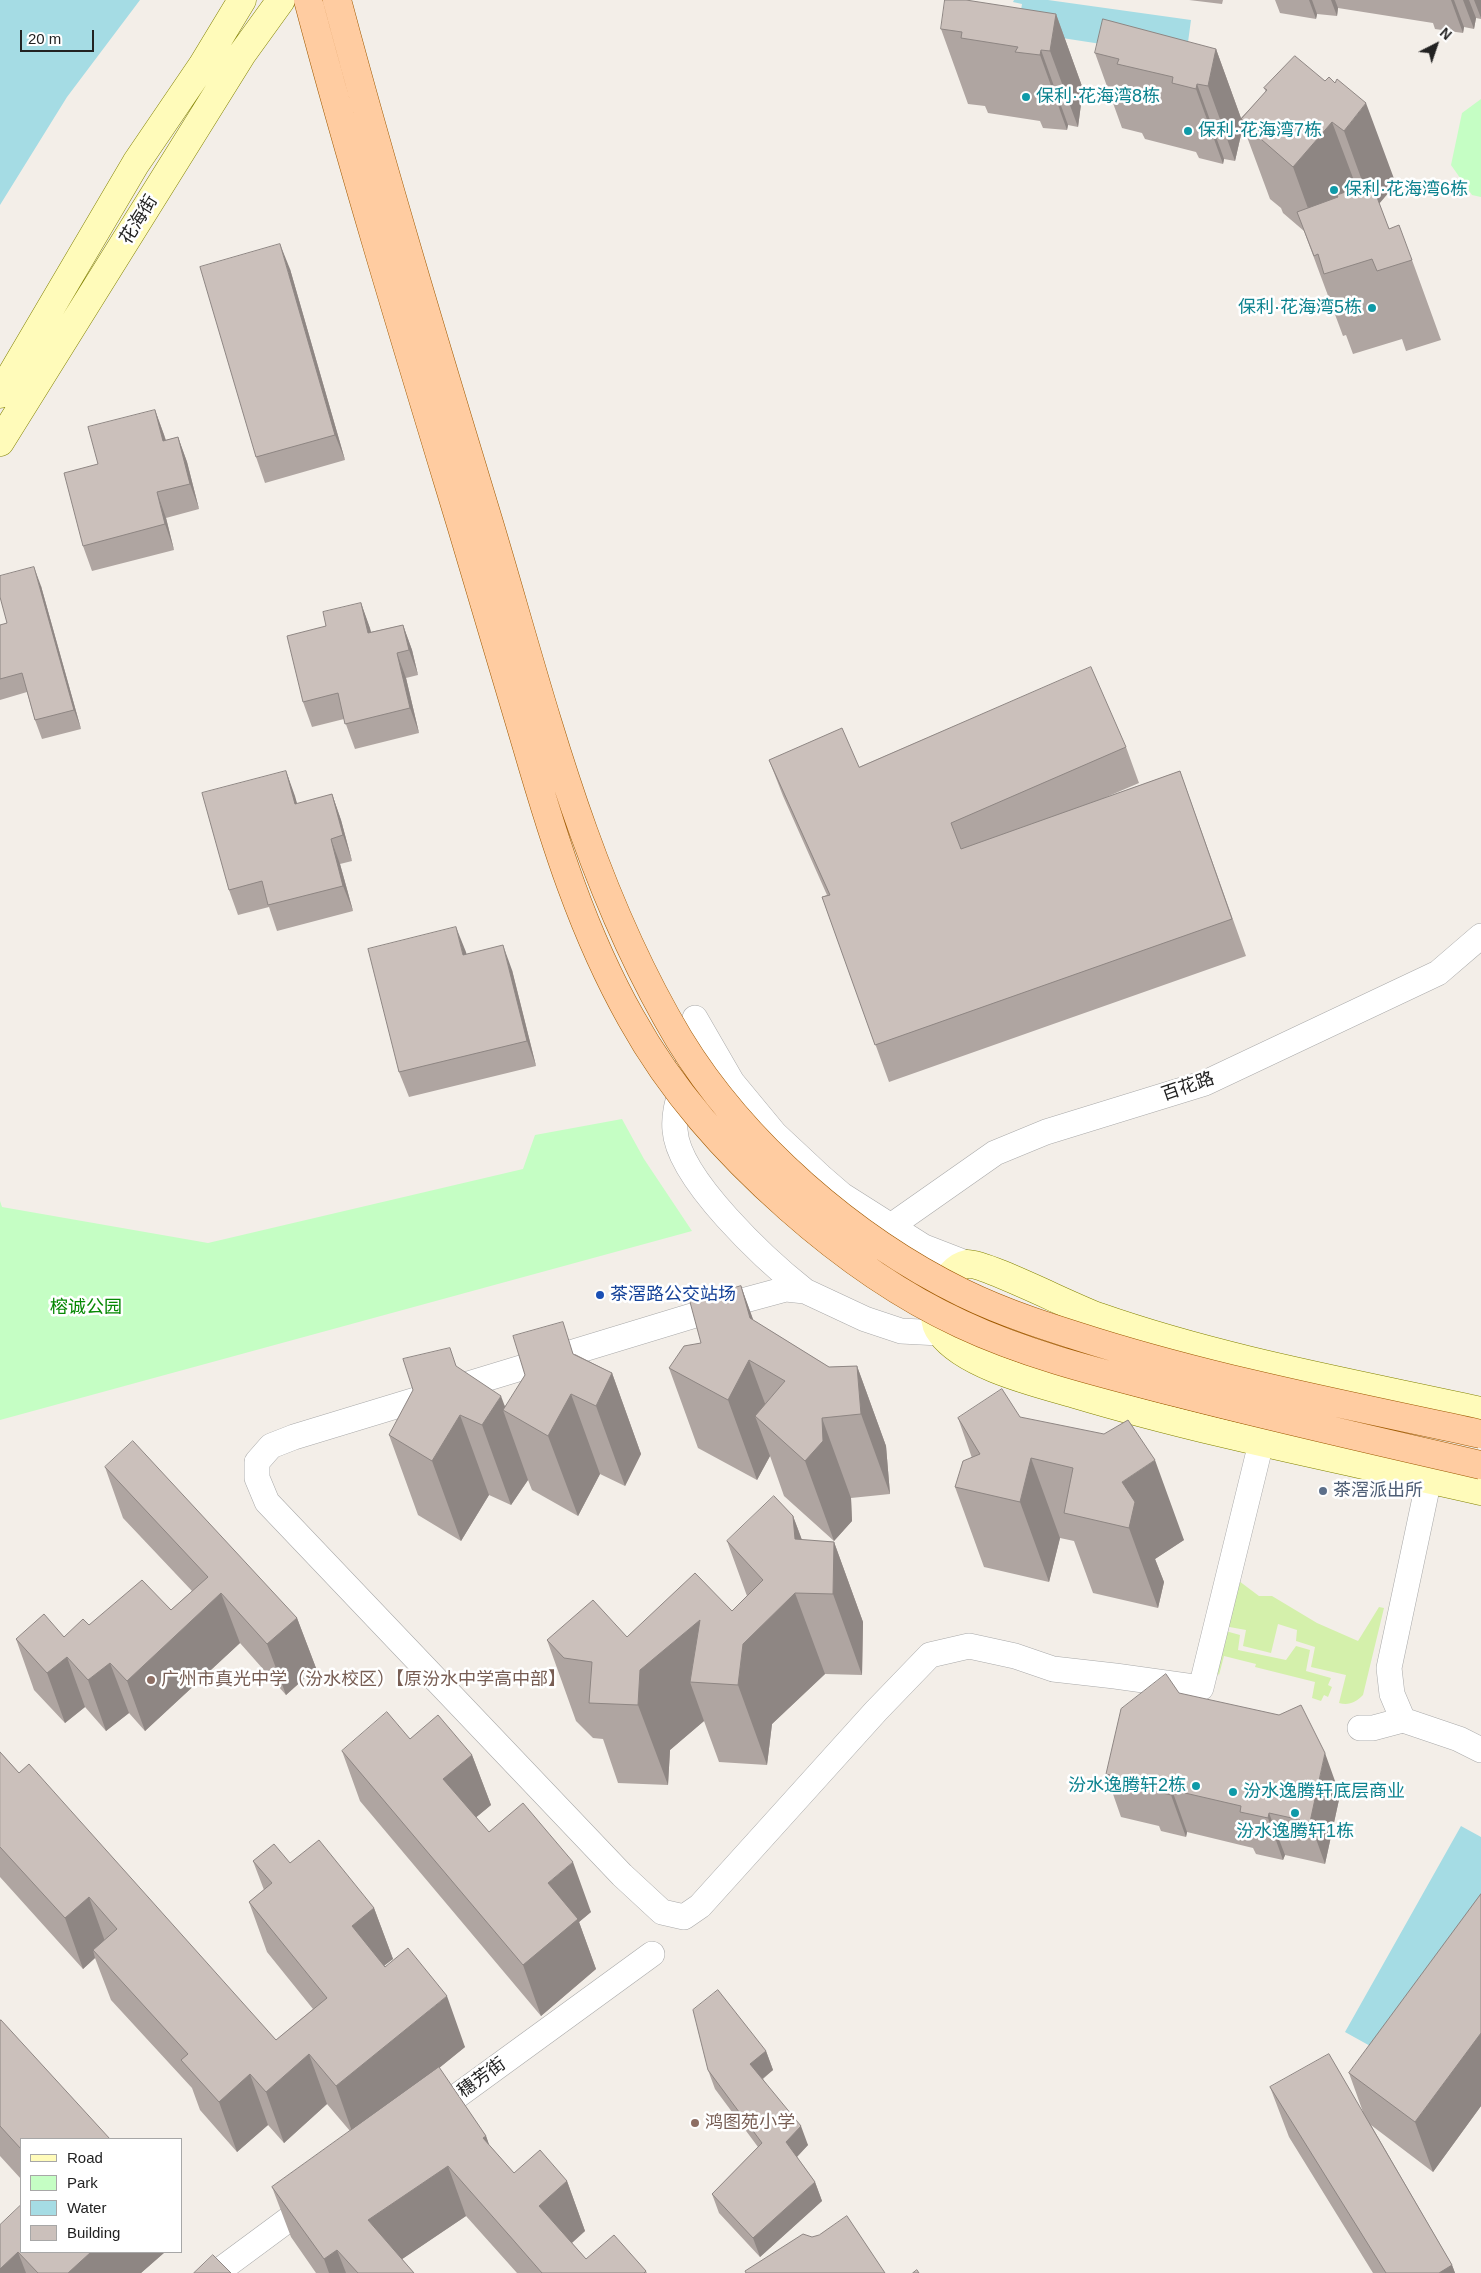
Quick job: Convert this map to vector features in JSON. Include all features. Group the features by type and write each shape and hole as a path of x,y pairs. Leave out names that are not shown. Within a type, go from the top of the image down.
{"main road":[{"path":"308,0 373,234 540,794 576,900 601,960 631,1019 670,1079 710,1131 754,1177 816,1232 862,1267 911,1298 960,1324 1012,1345 1122,1378 1244,1410 1481,1465"},
{"path":"337,0 464,442 556,744 598,870 624,934 650,988 682,1044 718,1092 761,1144 810,1189 856,1226 904,1259 964,1293 1033,1322 1128,1352 1238,1382 1481,1434"}],"street":[{"name":"花海街","path":"0,394 136,163 202,66 242,0"},
{"name":"花海街","path":"0,442 242,54 281,0"},
{"name":"百花路","path":"891,1226 995,1153 1046,1132 1205,1083 1438,973 1481,936"},
{"path":"775,1134 732,1082 695,1018 686,1073 675,1112 675,1131 680,1154 740,1233 773,1266 805,1291 865,1319 901,1331 940,1333"},
{"path":"689,1167 686,1146 689,1131 703,1112 715,1104 738,1105 752,1113 842,1195 924,1247 1013,1280 1082,1312 1139,1331 1242,1358 1481,1411"},
{"path":"968,1264 957,1268 948,1279 936,1301 936,1323 940,1333 951,1343 981,1363 1028,1380 1133,1411 1261,1443 1481,1491"},
{"path":"805,1291 786,1289 738,1302 294,1437 271,1446 257,1462 257,1478 268,1502 622,1876 662,1912 684,1917 700,1906 869,1719 930,1655 968,1646 1015,1656 1053,1669 1201,1688 1261,1443"},
{"path":"1403,1720 1392,1694 1389,1668 1429,1479"},
{"path":"1360,1728 1373,1728 1403,1720 1459,1739 1481,1750"},
{"name":"穗芳街","path":"409,2131 652,1954"},
{"path":"216,2273 332,2188"}],"green space":[{"path":"1481,99 1481,197 1472,195 1451,165 1462,113"},
{"name":"榕诚公园","path":"622,1119 644,1159 692,1231 0,1420 0,1201 2,1207 208,1243 523,1169 535,1135"},
{"path":"1239,1581 1259,1596 1272,1596 1317,1623 1358,1641 1379,1607 1384,1608 1363,1695 1352,1703 1339,1703 1346,1675 1311,1667 1315,1647 1296,1641 1297,1630 1278,1624 1271,1653 1243,1646 1246,1630 1224,1626"},
{"path":"1222,1630 1240,1635 1238,1650 1286,1660 1296,1646 1310,1650 1306,1671 1331,1678 1328,1685 1332,1687 1328,1697 1324,1695 1321,1701 1312,1698 1315,1682 1255,1667 1256,1664 1224,1656 1219,1675 1213,1668"}],"water":[{"path":"0,0 140,0 67,97 0,205"},
{"path":"1014,0 1048,0 1191,20 1186,57 1010,30 1019,23 1022,4 1013,2"},
{"path":"1461,1826 1481,1837 1481,1934 1381,2052 1345,2032"}],"building":[{"path":"945,0 966,0 1056,14 1050,51 1041,50 1040,55 1015,52 1018,47 961,38 962,32 941,29"},
{"path":"1103,19 1216,49 1208,86 1197,84 1196,89 1172,83 1173,77 1117,64 1119,59 1095,53"},
{"path":"1295,56 1325,81 1329,77 1335,83 1337,79 1366,103 1344,131 1332,122 1293,167 1241,119 1267,90 1264,88"},
{"path":"1372,184 1389,229 1399,225 1412,260 1377,271 1372,259 1324,274 1318,254 1314,256 1297,212 1338,197 1337,195"},
{"path":"280,244 335,435 256,457 200,267"},
{"path":"155,410 163,441 178,437 190,484 157,492 165,524 83,546 64,473 98,464 88,427"},
{"path":"34,567 74,710 35,720 22,673 0,679 0,625 7,623 0,597 0,576"},
{"path":"361,603 368,633 403,625 409,650 397,653 410,708 345,724 338,693 303,702 287,636 326,626 323,612"},
{"path":"1091,667 1126,747 951,823 961,849 1180,771 1232,919 875,1045 822,897 830,895 769,760 842,728 859,767"},
{"path":"286,771 295,804 332,794 343,835 331,839 343,886 268,905 262,881 229,890 202,793"},
{"path":"456,927 463,955 503,945 527,1041 399,1072 368,949"},
{"path":"741,1286 750,1318 829,1367 857,1366 861,1414 822,1418 823,1441 805,1461 755,1416 785,1381 749,1360 728,1400 669,1368 684,1346 701,1343 690,1302"},
{"path":"563,1322 573,1354 612,1373 596,1406 571,1394 548,1436 503,1410 525,1375 513,1336"},
{"path":"450,1348 456,1366 501,1396 482,1425 460,1415 432,1461 389,1435 413,1390 403,1359"},
{"path":"1002,1389 1020,1417 1104,1434 1128,1420 1155,1460 1122,1482 1135,1502 1129,1528 1064,1513 1073,1468 1031,1458 1020,1502 955,1487 963,1461 980,1454 958,1418"},
{"path":"133,1441 297,1618 267,1644 221,1593 127,1681 110,1663 88,1680 67,1657 47,1673 16,1639 44,1614 64,1637 83,1619 89,1625 142,1580 171,1610 208,1577 105,1467"},
{"path":"774,1496 793,1516 795,1539 834,1542 833,1594 795,1593 743,1644 738,1685 690,1682 700,1620 640,1670 638,1705 589,1703 592,1662 564,1658 547,1640 593,1600 627,1637 695,1573 732,1611 763,1580 727,1541"},
{"path":"1166,1674 1179,1693 1279,1715 1301,1705 1325,1753 1310,1822 1269,1813 1268,1818 1240,1812 1241,1806 1172,1790 1171,1795 1146,1789 1146,1784 1106,1774 1121,1709"},
{"path":"387,1712 410,1739 438,1715 472,1755 443,1779 489,1832 523,1803 573,1862 548,1883 578,1919 523,1965 342,1751"},
{"path":"0,1752 19,1773 29,1764 276,2040 327,1998 249,1902 272,1883 253,1861 274,1844 290,1863 319,1840 374,1908 352,1926 385,1967 408,1948 447,1996 336,2086 309,2054 266,2092 250,2074 219,2102 181,2060 188,2054 93,1950 117,1929 89,1897 65,1918 0,1847"},
{"path":"1481,1894 1481,2033 1415,2122 1349,2073"},
{"path":"718,1990 766,2051 750,2064 801,2126 786,2142 815,2182 753,2238 712,2194 762,2143 708,2070 693,2010"},
{"path":"1,2020 109,2138 20,2138 20,2148 0,2126"},
{"path":"1329,2054 1452,2265 1439,2273 1386,2273 1270,2087"},
{"path":"439,2067 486,2136 483,2138 514,2173 540,2150 567,2181 539,2206 586,2259 614,2235 646,2271 644,2273 542,2273 448,2166 368,2220 414,2273 358,2273 337,2250 324,2259 272,2187"},
{"path":"20,2206 20,2253 90,2253 68,2273 38,2273 18,2252 0,2269 0,2225"},
{"path":"847,2216 885,2273 746,2273 745,2271 803,2234 812,2237 819,2235"},
{"path":"213,2255 231,2273 194,2273"}],"place":[{"name":"保利·花海湾8栋","path":"1026,97"},
{"name":"保利·花海湾7栋","path":"1188,131"},
{"name":"保利·花海湾6栋","path":"1334,190"},
{"name":"保利·花海湾5栋","path":"1372,308"},
{"name":"茶滘路公交站场","path":"600,1295"},
{"name":"茶滘派出所","path":"1323,1491"},
{"name":"广州市真光中学（汾水校区）【原汾水中学高中部】","path":"151,1680"},
{"name":"汾水逸腾轩2栋","path":"1196,1786"},
{"name":"汾水逸腾轩底层商业","path":"1233,1792"},
{"name":"汾水逸腾轩1栋","path":"1295,1813"},
{"name":"鸿图苑小学","path":"695,2123"}]}
